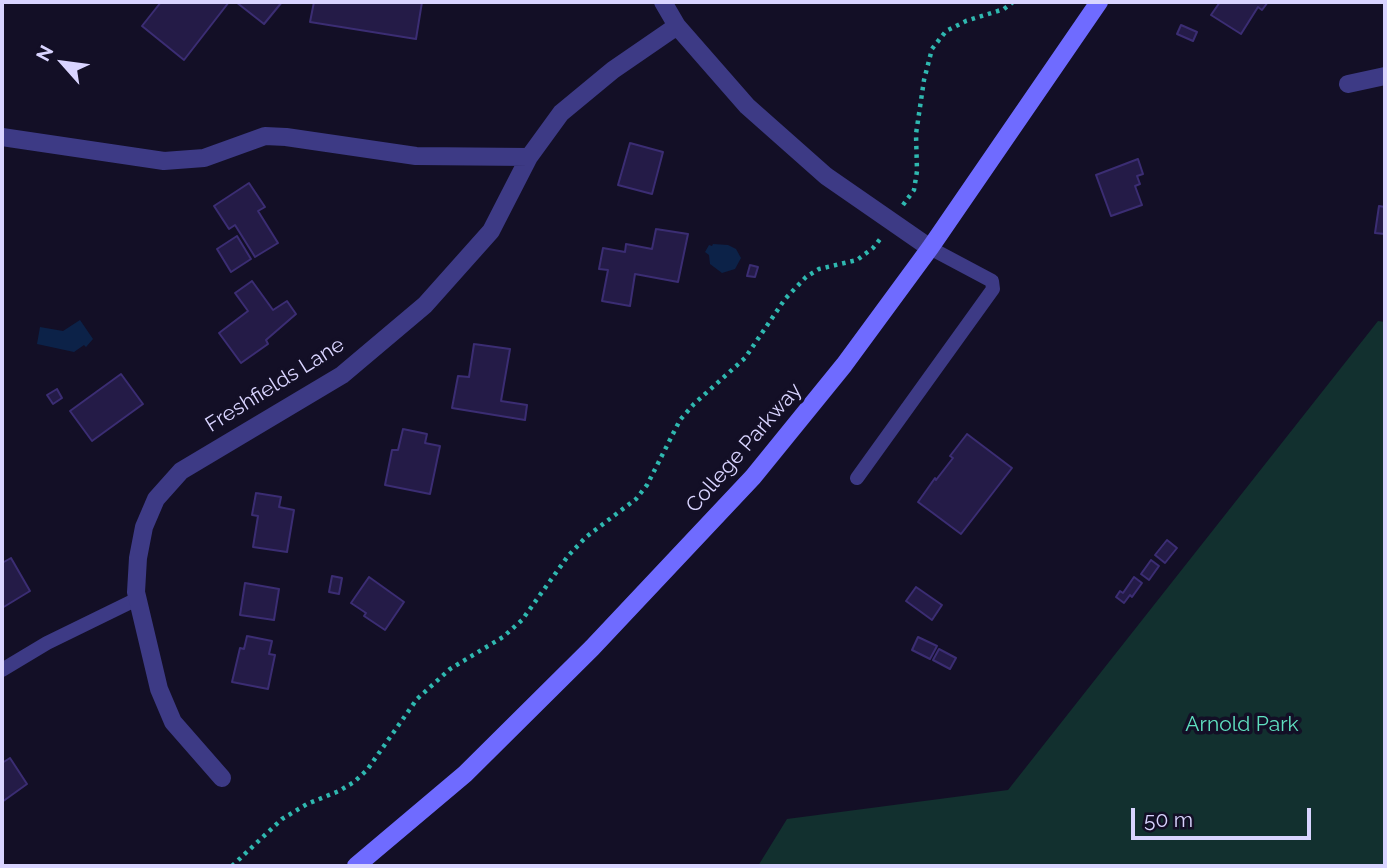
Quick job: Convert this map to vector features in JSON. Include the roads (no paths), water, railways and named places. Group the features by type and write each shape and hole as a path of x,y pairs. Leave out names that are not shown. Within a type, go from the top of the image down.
{"main road":[{"name":"College Parkway","path":"356,866 465,774 592,648 753,477 844,365 930,248 1099,2"}],"street":[{"path":"663,2 677,26 747,106 826,176 930,248"},
{"name":"Freshfields Lane","path":"222,778 173,722 159,689 136,592 138,558 144,527 156,499 181,471 342,375 425,305 491,231 529,157 561,113 613,70 677,26"},
{"path":"1348,83 1385,76"},
{"path":"2,137 164,161 204,158 265,136 416,156 529,157"}],"lane":[{"path":"857,478 993,289 992,281 930,248"},
{"path":"2,670 47,643 138,599"}],"water":[{"path":"709,245 728,245 736,249 741,258 735,269 722,273 710,264 709,255 705,252"},
{"path":"80,320 93,339 86,347 84,345 74,352 37,344 40,327 63,331"}],"park label":[{"name":"Arnold Park","path":"1242,725"}]}
